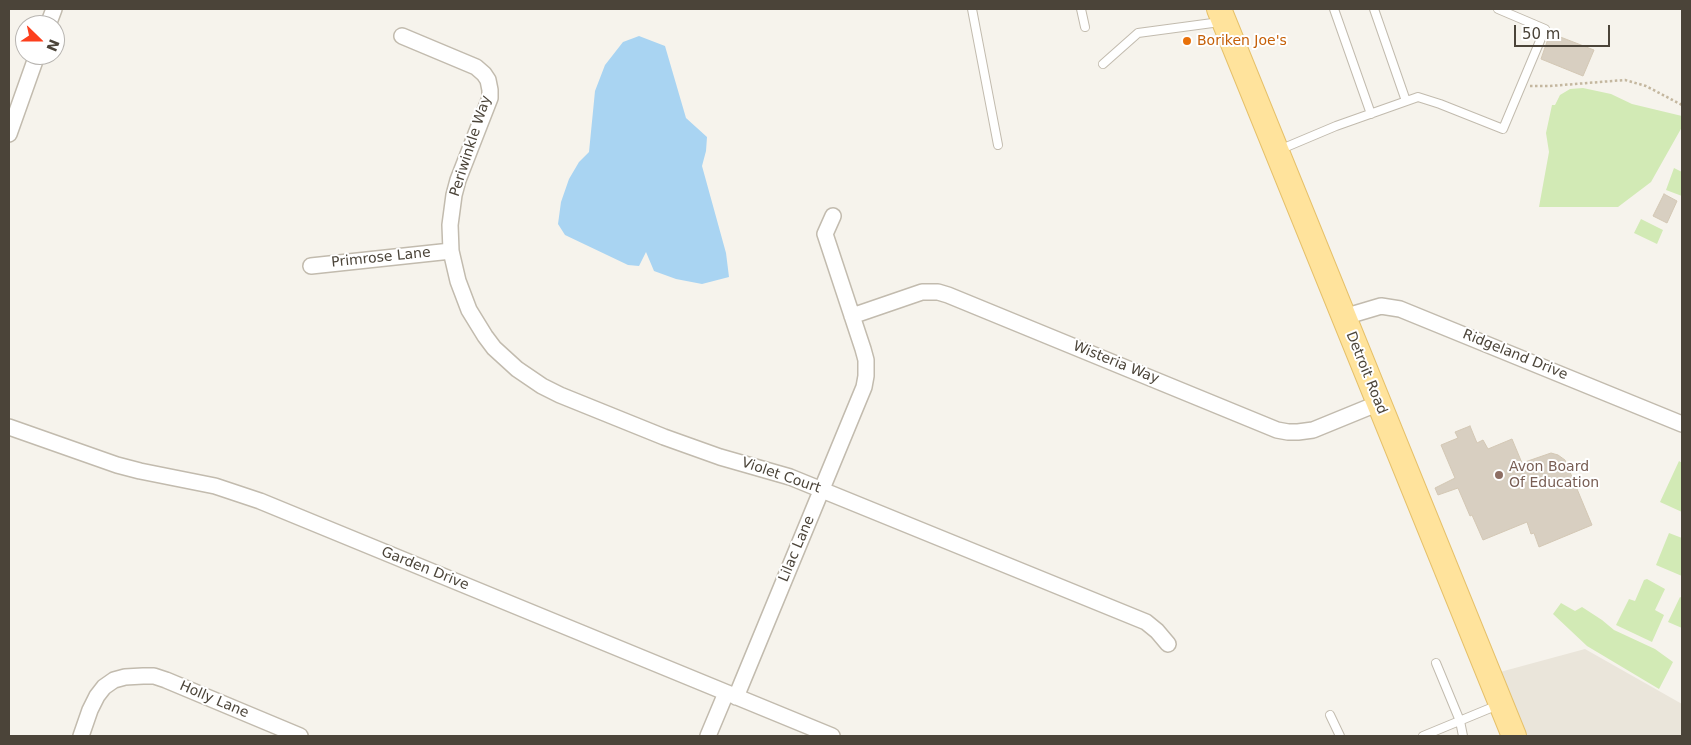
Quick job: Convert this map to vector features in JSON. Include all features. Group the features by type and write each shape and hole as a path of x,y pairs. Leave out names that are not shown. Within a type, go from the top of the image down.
{"main road":[{"name":"Detroit Road","path":"1222,15 1514,736"}],"street":[{"name":"Periwinkle Way","path":"402,36 476,67 484,74 489,85 490,98 454,195 450,225 452,251"},
{"path":"9,134 33,65"},
{"name":"Lilac Lane","path":"708,736 731,695 822,490 864,387 866,360 826,234 833,216"},
{"name":"Primrose Lane","path":"311,266 452,251"},
{"name":"Violet Court","path":"452,251 458,281 476,323 500,354 529,378 560,395 664,438 720,457 790,477 1146,622 1158,631 1168,644"},
{"name":"Wisteria Way","path":"852,316 922,292 938,292 1277,430 1288,432 1313,430 1379,403"},
{"name":"Ridgeland Drive","path":"1344,317 1381,306 1400,309 1682,424"},
{"name":"Garden Drive","path":"9,427 140,472 215,486 260,500 832,736"},
{"name":"Holly Lane","path":"81,736 97,696 104,686 114,680 125,677 154,676 300,736"}],"lane":[{"path":"972,9 998,145"},
{"path":"1081,9 1085,27"},
{"path":"1334,9 1371,114"},
{"path":"1374,9 1406,101"},
{"path":"1277,151 1418,97 1503,129 1545,29 1498,9"},
{"path":"1103,64 1138,33 1222,15"},
{"path":"1436,663 1460,721 1463,736"},
{"path":"1424,736 1500,704"},
{"path":"1330,715 1340,736"}],"path":[{"path":"1521,86 1550,86 1625,80 1646,86 1682,105"}],"shaded area":[{"path":"1585,649 1682,704 1682,736 1514,736 1489,675"}],"green space":[{"path":"1583,88 1611,94 1632,104 1682,116 1682,127 1651,182 1618,207 1539,207 1549,152 1546,133 1552,105 1555,105 1560,95 1570,89"},
{"path":"1674,168 1682,172 1682,196 1666,190"},
{"path":"1641,219 1663,230 1657,244 1634,233"},
{"path":"1679,461 1682,463 1682,512 1660,502"},
{"path":"1669,533 1682,538 1682,576 1656,565"},
{"path":"1647,579 1665,589 1655,610 1664,615 1652,642 1616,625 1629,599 1635,601 1644,580"},
{"path":"1680,597 1682,598 1682,628 1668,622"},
{"path":"1561,603 1575,611 1582,607 1614,630 1655,649 1673,662 1659,689 1587,646 1553,614"}],"water":[{"path":"639,36 665,46 686,118 707,137 702,166 726,253 729,277 702,284 676,279 654,271 646,252 639,266 628,265 565,235 558,224 561,202 569,179 579,162 589,152 595,91 605,65 623,42"}],"building":[{"path":"1550,33 1594,50 1583,76 1541,59"},
{"path":"1664,194 1677,201 1667,223 1653,216"},
{"path":"1470,426 1477,443 1483,440 1488,449 1512,439 1522,463 1551,453 1565,460 1592,525 1539,547 1534,533 1531,534 1527,522 1483,540 1458,488 1438,495 1435,488 1455,478 1441,445 1458,438 1455,432"}],"place":[{"name":"Boriken Joe's","path":"1187,41"},
{"name":"Avon Board Of Education","path":"1499,475"}]}
